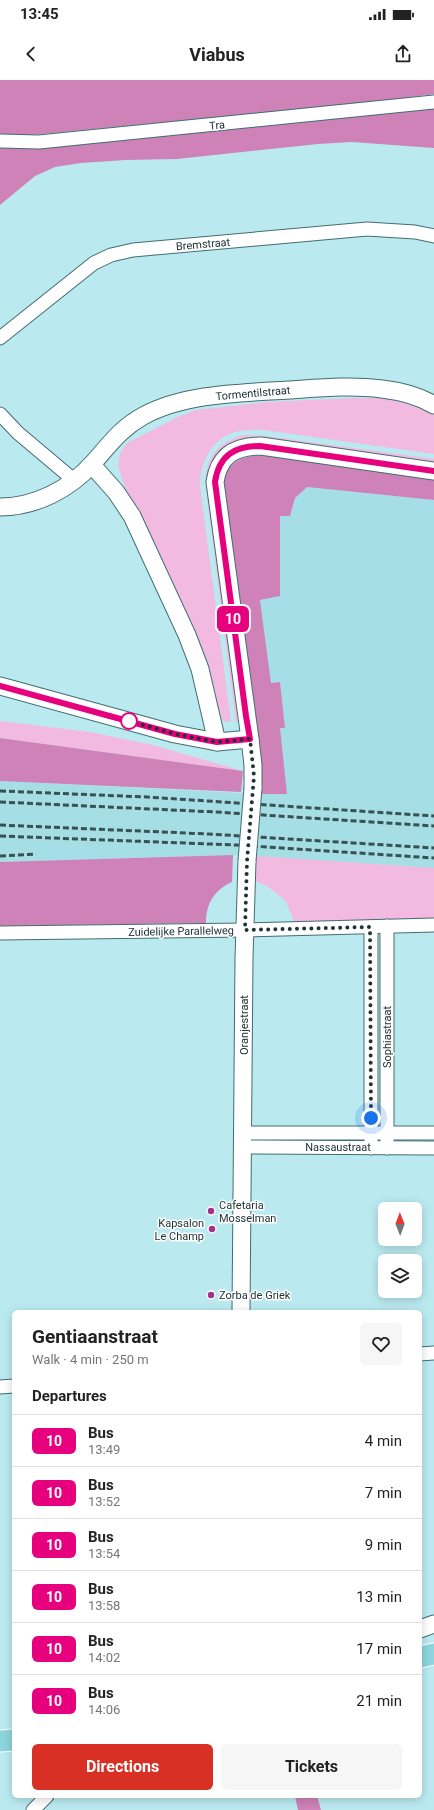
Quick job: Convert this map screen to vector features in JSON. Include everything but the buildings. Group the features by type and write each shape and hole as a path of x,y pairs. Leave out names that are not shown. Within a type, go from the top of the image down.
{"main road":[{"path":"422,1647 434,1647"},
{"path":"422,1657 434,1654"},
{"path":"0,1741 12,1740"}],"street":[{"name":"Tra","path":"0,142 39,142 434,102"},
{"name":"Bremstraat","path":"0,338 94,263 118,253 133,250 367,229 415,232 434,236"},
{"name":"Tormentilstraat","path":"0,507 13,507 31,503 68,486 92,465 115,436 144,416 176,403 202,398 352,386 384,389 423,399 434,405"},
{"path":"0,414 18,433 75,480"},
{"name":"Oranjestraat","path":"241,1310 245,930 247,861 253,788 253,765 215,482 216,474 226,456 235,450 260,446 434,471"},
{"path":"92,465 116,492 132,516 187,635 200,669 217,742"},
{"path":"0,686 175,734 217,742 250,739"},
{"name":"Zuidelijke Parallelweg","path":"0,933 245,930 434,925"},
{"name":"Sophiastraat","path":"387,926 387,1148"},
{"name":"Sophiastraat","path":"370,927 371,1148"},
{"name":"Nassaustraat","path":"243,1140 371,1133 434,1133"},
{"name":"Nassaustraat","path":"243,1140 371,1148 434,1148"},
{"path":"422,1354 434,1353"},
{"path":"0,1388 12,1386"},
{"path":"422,1628 434,1624"},
{"path":"33,1810 45,1798"}],"shaded area":[{"path":"0,80 434,80 434,94 382,101 22,136 0,135"},
{"path":"434,107 434,148 352,142 318,144 177,159 81,163 55,167 35,176 0,205 0,148 43,148"},
{"path":"386,398 421,408 434,415 434,454 263,430 238,431 227,435 219,440 208,453 202,469 200,486 231,722 223,721 219,709 215,709 130,503 118,466 120,453 127,443 180,416 196,410 267,402"},
{"path":"243,435 266,436 434,459 434,464 260,439 220,453 240,722 236,722 205,482 208,464 215,451 234,438"},
{"path":"263,455 434,477 434,500 307,487 295,498 290,516 280,516 280,596 260,600 271,683 280,682 285,728 280,728 287,794 262,794 262,771 222,482 229,468 237,461 242,458"},
{"path":"307,487 434,500 434,868 233,855 0,862 0,781 262,794 280,728 285,728 280,682 271,683 260,600 280,596 280,516 290,516 295,498"},
{"path":"0,721 90,732 153,745 243,771 0,738"},
{"path":"0,738 243,771 241,792 0,781"},
{"path":"233,855 232,882 220,889 212,898 206,916 206,923 0,926 0,862"},
{"path":"256,856 434,868 434,918 294,922 286,901 267,886 255,881"},
{"path":"295,1798 318,1798 321,1810 298,1810"}],"railway":[{"path":"0,791 147,797 434,816"},
{"path":"0,802 216,812 434,826"},
{"path":"0,825 209,834 434,848"},
{"path":"0,836 236,845 434,858"},
{"path":"0,856 36,854"}],"bus line":[{"name":"10","path":"0,686 175,734 217,742 250,739 215,482 216,474 226,456 235,450 248,446 260,446 434,471"}],"place":[{"name":"Cafetaria Mosselman","path":"211,1211"},
{"name":"Kapsalon Le Champ","path":"212,1229"},
{"name":"Zorba de Griek","path":"211,1295"}],"route":[{"path":"129,721 175,734 217,742 250,739 254,776 247,861 245,930 370,927 371,1118"}]}
